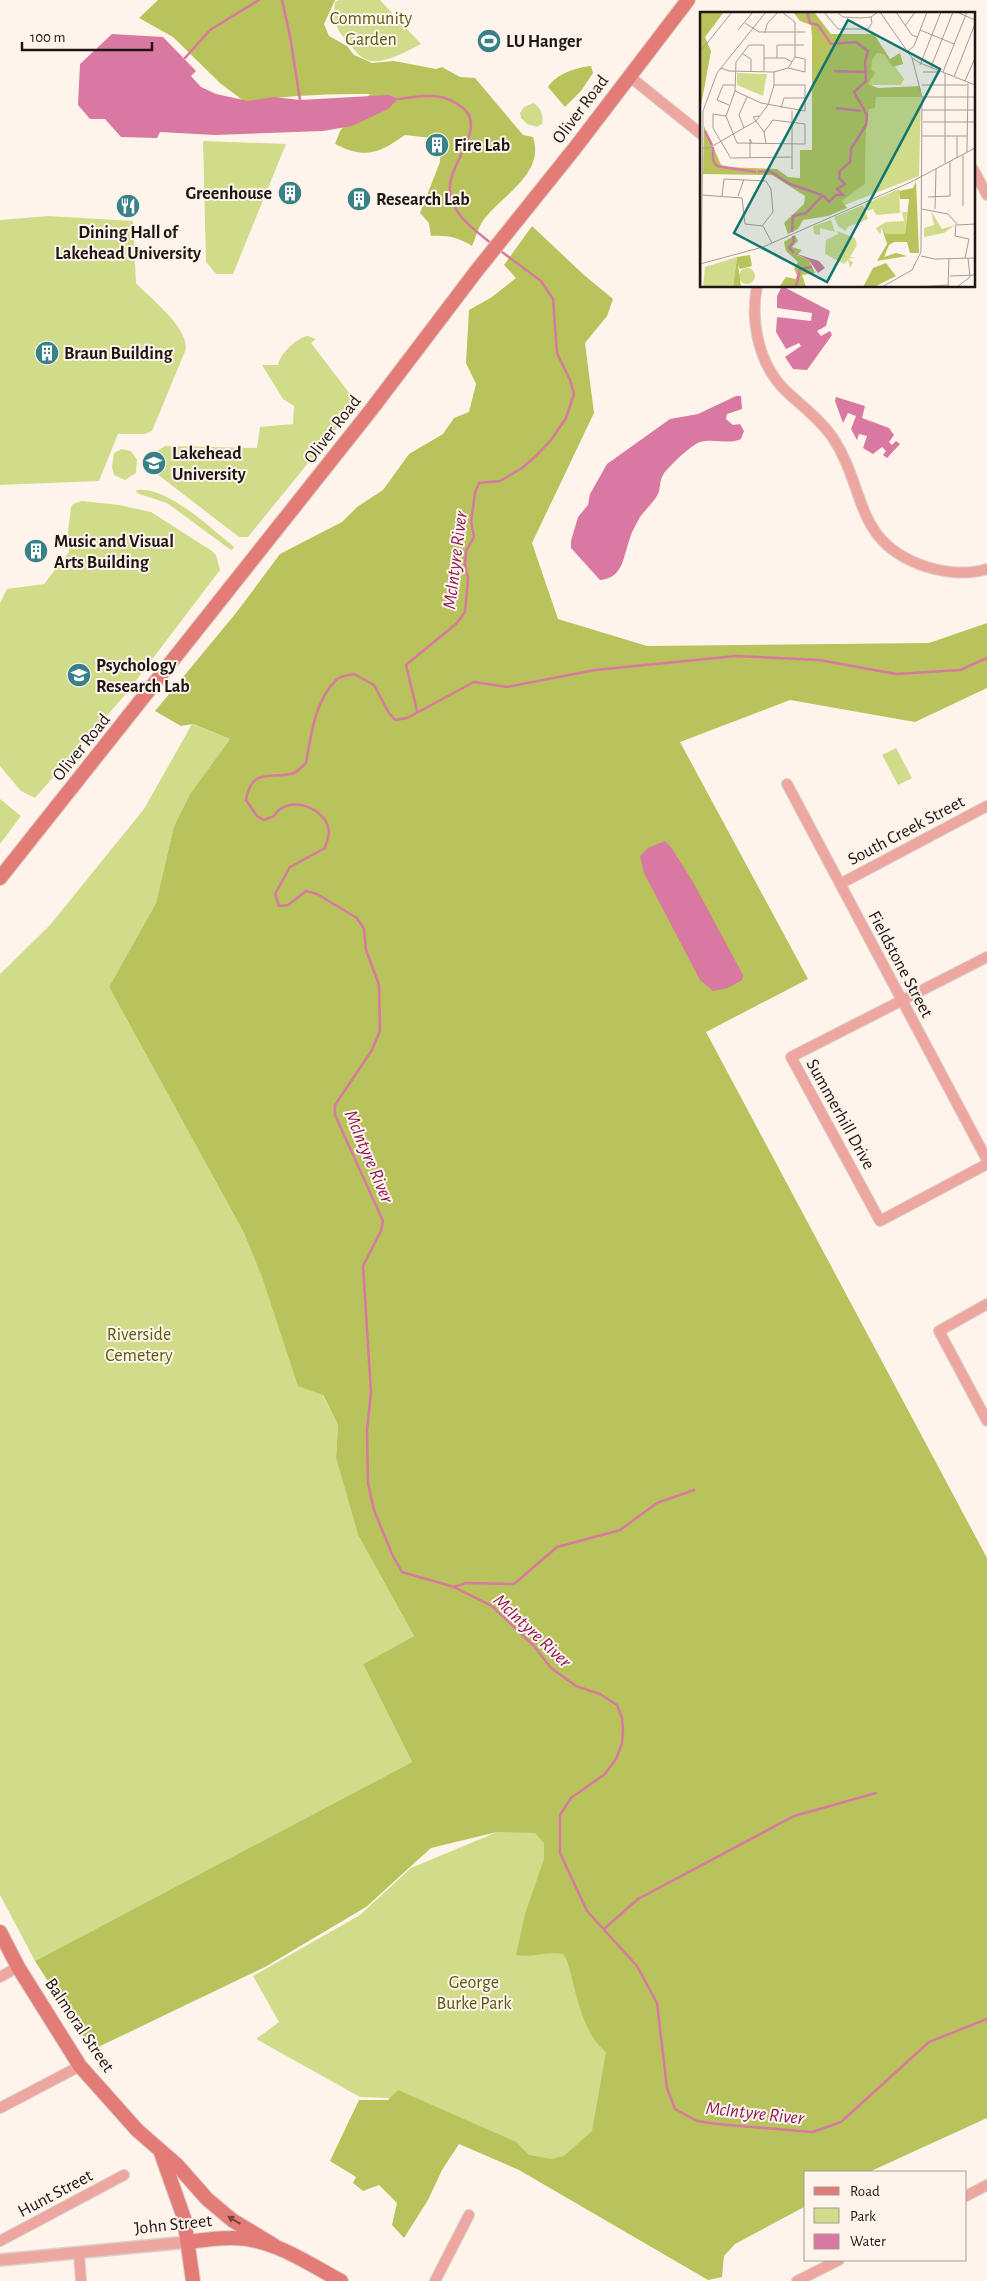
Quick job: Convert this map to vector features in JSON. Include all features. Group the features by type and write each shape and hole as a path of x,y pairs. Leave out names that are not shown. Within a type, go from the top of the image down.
{"main road":[{"name":"Oliver Road","path":"0,878 372,410 486,258 575,148 688,0"},
{"name":"Balmoral Street","path":"0,1932 18,1967 80,2066 137,2130 177,2165 222,2212 275,2246"},
{"path":"161,2152 184,2218 193,2281"},
{"name":"John Street","path":"188,2242 232,2238 254,2240 275,2246 341,2281"}],"street":[{"path":"629,76 700,133"},
{"path":"974,171 987,195"},
{"path":"757,288 754,323 758,343 765,359 786,391 820,422 832,437 842,454 856,495 875,532 903,557 936,570 963,573 987,569"},
{"name":"Fieldstone Street","path":"787,784 987,1160"},
{"name":"South Creek Street","path":"840,884 987,806"},
{"name":"Summerhill Drive","path":"987,957 791,1057 880,1221 987,1164"},
{"path":"987,1304 939,1331 987,1421"},
{"path":"0,1977 18,1967"},
{"path":"0,2108 80,2066"},
{"name":"Hunt Street","path":"0,2241 124,2175"},
{"path":"967,2195 987,2185"},
{"path":"435,2281 469,2215"},
{"name":"John Street","path":"0,2260 188,2242"},
{"path":"79,2253 81,2281"},
{"path":"797,2281 837,2261"}],"green space":[{"path":"158,0 335,0 324,24 329,36 347,46 354,55 372,63 394,61 436,69 442,67 460,77 475,78 523,135 533,137 535,150 533,161 521,182 483,221 472,246 452,237 431,236 429,223 420,213 440,162 441,138 438,136 431,138 405,135 387,147 363,153 335,144 340,131 370,94 307,95 245,102 220,83 173,37 139,18"},
{"name":"Community Garden","path":"339,0 380,0 421,44 390,58 374,61 367,60 356,52 337,28 334,8 335,2"},
{"path":"591,66 593,73 581,91 565,107 548,87 556,78 567,72"},
{"path":"533,103 540,109 543,121 537,127 527,124 521,118 520,113 524,107"},
{"path":"203,141 286,144 233,274 216,274 206,262"},
{"path":"48,216 133,221 136,283 175,322 185,340 186,349 152,431 145,434 118,434 99,481 0,485 0,220"},
{"path":"532,226 584,275 613,299 607,316 585,343 594,413 532,543 558,619 647,646 929,643 987,623 987,688 915,722 790,700 680,742 808,979 706,1032 987,1558 987,2118 871,2171 804,2171 804,2207 735,2244 724,2256 722,2277 708,2280 519,2170 459,2144 442,2170 428,2200 404,2238 392,2225 397,2203 379,2185 363,2191 353,2183 356,2177 330,2161 359,2100 388,2100 398,2090 516,2142 529,2155 552,2159 564,2156 592,2131 606,2052 598,2044 585,2022 567,1960 563,1954 557,1953 528,1956 516,1955 525,1914 544,1859 544,1843 535,1833 497,1832 431,1848 366,1907 265,1967 92,2050 35,1961 412,1762 363,1664 414,1636 358,1535 336,1458 338,1425 323,1395 298,1386 263,1280 244,1233 109,987 156,903 174,826 190,794 230,739 193,724 181,726 155,711 236,613 280,554 342,522 357,507 383,490 409,454 443,434 454,418 469,412 476,384 466,363 469,310 492,297 516,278 504,265"},
{"path":"308,336 316,339 311,343 357,403 248,537 239,537 157,474 152,467 154,453 165,446 257,448 260,427 293,424 294,406 283,399 262,365 278,365 282,356 290,347 299,339"},
{"path":"122,449 131,451 137,460 136,473 125,480 114,475 112,467 114,453"},
{"path":"137,490 149,490 174,501 200,519 234,548 231,550 167,503 139,494 136,492"},
{"path":"82,501 119,505 151,512 212,551 216,555 220,570 125,695 35,798 21,791 0,766 0,603 7,589 44,584 69,552 68,531 71,507 73,504"},
{"name":"Riverside Cemetery","path":"192,724 230,739 190,794 174,826 156,903 109,987 244,1233 263,1280 338,1425 336,1458 358,1535 414,1636 363,1664 412,1762 35,1961 0,1895 0,974 50,925 144,809"},
{"path":"896,748 912,778 898,785 882,755"},
{"path":"0,799 21,816 0,844"},
{"name":"George Burke Park","path":"555,1811 658,2083 545,2184 446,2126 388,2098 360,2097 256,2039 279,2022 253,1976 360,1915 411,1868 497,1832"}],"water":[{"path":"112,34 163,37 196,71 191,76 201,87 216,94 248,101 274,97 300,100 389,95 398,99 388,109 352,126 323,131 215,135 160,132 157,138 121,137 105,119 90,119 78,105 80,64"},
{"path":"781,288 786,288 830,311 826,326 817,331 821,336 830,331 832,335 807,370 793,369 785,357 801,346 799,343 786,349 776,332 777,317 811,321 812,313 777,308 777,296"},
{"path":"736,396 741,396 742,409 727,414 726,419 733,425 740,424 744,431 741,439 736,441 700,442 675,461 663,475 657,496 640,517 631,535 618,571 608,578 600,580 571,548 571,541 578,517 588,505 590,494 607,464 670,419 698,414"},
{"path":"836,397 865,406 862,418 889,428 894,435 889,442 892,445 896,441 900,444 887,458 883,455 886,451 882,447 873,454 863,448 867,436 859,434 857,440 851,429 856,416 848,413 843,423 835,401"},
{"path":"665,841 671,847 693,882 743,975 742,980 728,988 713,991 700,980 644,873 640,856 648,848"}],"waterway":[{"name":"McIntyre River","path":"185,58 210,30 259,0"},
{"name":"McIntyre River","path":"282,0 300,100"},
{"name":"McIntyre River","path":"398,99 424,96 448,99 463,108 469,117 471,126 469,137 454,170 450,182 450,192 455,208 460,215 472,228 492,244"},
{"name":"McIntyre River","path":"417,711 406,665 457,623 465,612 468,578 465,565 466,551 474,537 471,522 475,493 479,483 500,481 522,468 537,455 551,440 566,418 574,394 570,380 557,353 553,299 541,281 498,249"},
{"name":"McIntyre River","path":"987,658 960,670 896,674 819,660 736,656 595,670 507,687 474,682 407,718 395,720 389,713 374,685 354,674 336,680 323,698 315,719 306,763 294,773 258,778 249,789 246,800 257,816 264,820 274,816 280,809 288,805 306,806 322,816 327,823 329,832 325,848 290,867 275,894 279,906 288,905 306,891 317,894 357,918 364,929 366,950 379,985 380,1031 372,1050 335,1105 335,1115 383,1221 381,1231 363,1266 371,1392 367,1430 368,1483 374,1510 392,1554 402,1572 454,1587 492,1606 534,1646 551,1668 576,1686 600,1694 617,1705 622,1718 623,1730 622,1743 616,1759 605,1774 571,1798 560,1815 560,1853 587,1911 637,1966 657,2003 667,2088 675,2109 697,2121 813,2132 841,2122 929,2042 987,2019"},
{"path":"454,1587 466,1583 514,1584 557,1547 620,1530 657,1503 694,1490"},
{"path":"604,1929 638,1899 794,1816 876,1793"}],"place":[{"name":"LU Hanger","path":"489,41"},
{"name":"Fire Lab","path":"437,145"},
{"name":"Greenhouse","path":"290,193"},
{"name":"Research Lab","path":"359,199"},
{"name":"Dining Hall of Lakehead University","path":"128,206"},
{"name":"Braun Building","path":"47,353"},
{"name":"Lakehead University","path":"154,463"},
{"name":"Music and Visual Arts Building","path":"36,551"},
{"name":"Psychology Research Lab","path":"79,675"}]}
